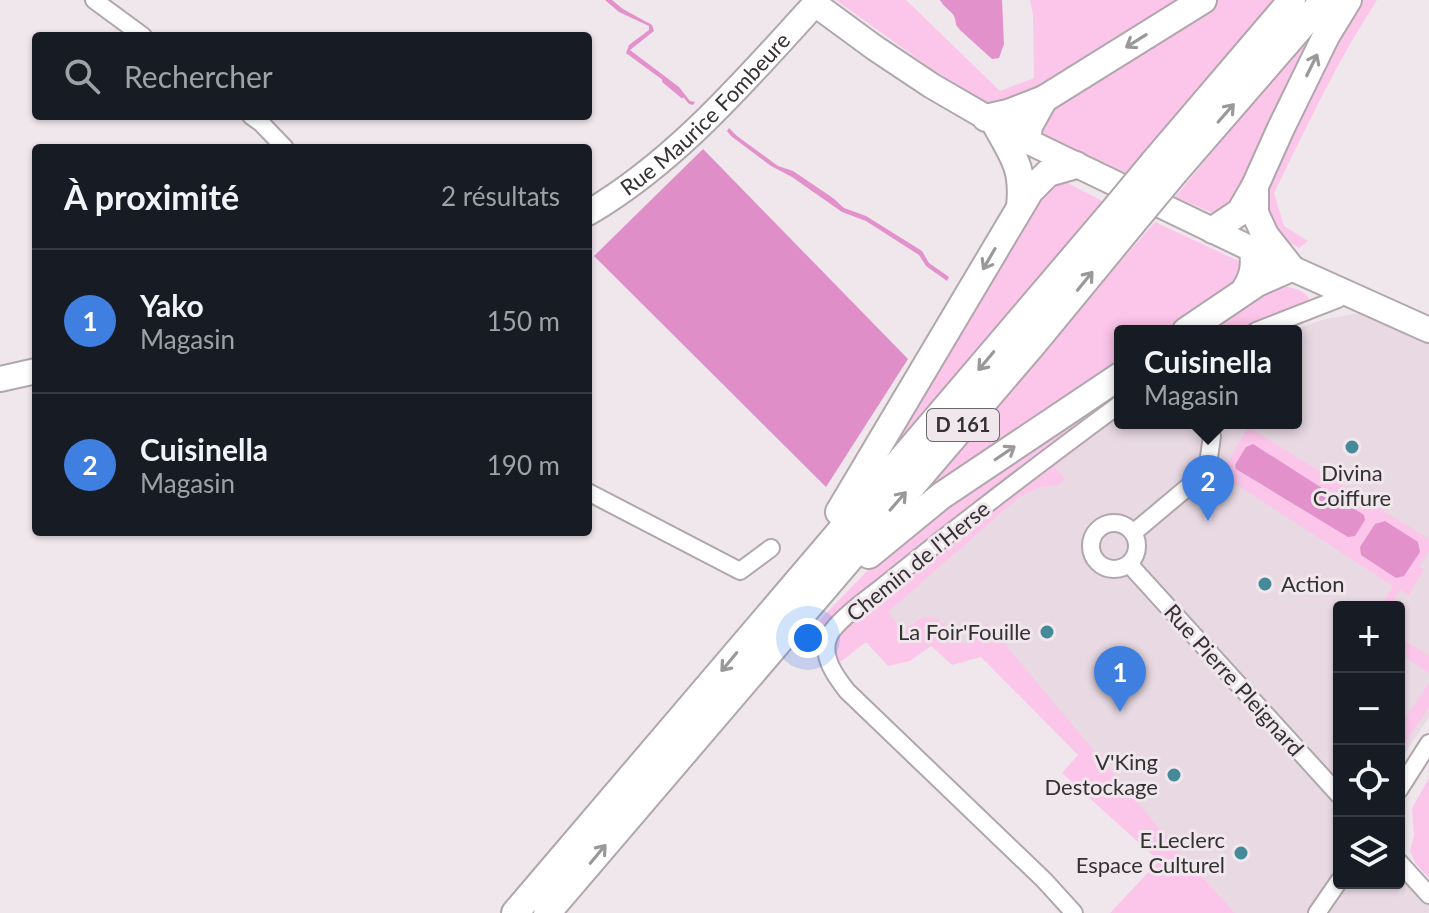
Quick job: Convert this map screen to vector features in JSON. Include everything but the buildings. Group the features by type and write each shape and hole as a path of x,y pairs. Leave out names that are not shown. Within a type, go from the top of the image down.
{"main road":[{"path":"1020,207 1022,186 1017,161 991,122 1044,99 1203,0"},
{"name":"D 161","path":"515,913 1034,343 1120,220 1164,168 1292,0"},
{"name":"D 161","path":"1164,168 1324,0"},
{"path":"1213,230 1240,212 1326,36 1348,0"},
{"path":"1027,141 1029,126 1044,99"},
{"path":"1076,165 1048,173 1030,191 846,503 800,567 786,613 821,607 866,557 941,496 1114,380"},
{"path":"1195,325 1257,283 1291,268 1265,235 1255,213 1255,186"},
{"path":"1244,291 1252,279 1255,266 1253,249"},
{"name":"D 161","path":"547,913 786,613"}],"street":[{"path":"94,0 138,32"},
{"path":"812,2 875,48 991,122 1291,268 1429,330"},
{"name":"Rue Maurice Fombeure","path":"592,210 640,179 678,148 721,106 812,2"},
{"path":"257,120 281,144"},
{"path":"1271,325 1338,299 1345,292"},
{"path":"0,379 32,372"},
{"name":"Chemin de l'Herse","path":"1074,913 1044,880 847,691 834,675 827,656 828,637 845,617 905,568 1114,409"},
{"path":"1133,533 1207,471 1212,436"},
{"path":"592,494 740,571 771,548"},
{"path":"1113,523 1128,527 1133,533 1137,552 1129,564 1117,570 1103,567 1093,557 1091,542 1099,529 1113,523"},
{"name":"Rue Pierre Pleignard","path":"1129,564 1333,788"},
{"path":"1405,781 1429,743"},
{"path":"1405,869 1429,895"},
{"path":"1317,913 1334,889"}],"shaded area":[{"path":"605,0 612,0 652,25 654,31 630,50 679,87 690,101 695,102 693,105 626,53 629,45 649,30 649,26 619,12"},
{"path":"836,0 906,0 1000,91 1034,78 1030,0 1189,0 1036,95 993,105 929,67"},
{"path":"940,0 1002,0 1004,44 999,58 992,59 960,30 953,14"},
{"path":"1210,0 1280,0 1128,174 1034,130 1036,119"},
{"path":"1338,0 1241,201 1220,216 1175,197"},
{"path":"1354,0 1377,0 1335,71 1274,193 1284,226 1308,241 1299,248 1280,237 1261,200"},
{"path":"729,128 778,166 793,171 844,208 866,216 922,251 929,263 949,277 947,281 926,266 919,255 866,221 842,212 771,166 731,136 727,131"},
{"path":"703,149 908,359 826,487 594,256"},
{"path":"1064,181 1104,202 856,499 1033,198 1050,184"},
{"path":"1155,222 1241,262 1244,279 1184,325 1114,325 1114,373 872,546"},
{"path":"1275,286 1289,287 1309,298 1307,305 1252,325 1208,325"},
{"path":"1359,313 1429,342 1429,717 1405,753 1405,601 1333,601 1333,889 1405,889 1405,881 1429,905 1429,913 1235,913 1174,846 986,624 965,644 941,620 915,621 903,631 888,612 1051,464 1114,417 1114,429 1302,429 1302,327"},
{"path":"1114,389 1114,401 895,567 816,640 808,632 871,567 931,518"},
{"path":"1114,417 1114,421 1054,467 1065,479 1058,485 1040,487 1019,497 888,612 903,631 922,618 936,618 965,644 987,623 1174,846 1235,913 1110,913 1159,861 1062,773 1078,755 981,657 952,665 931,646 910,661 888,666 866,642 839,663 835,654 837,639 846,625 865,607"},
{"path":"1247,429 1251,429 1429,539 1429,551 1419,566 1424,570 1409,595 1400,590 1393,601 1384,601 1393,586 1231,481 1226,465"},
{"path":"1253,444 1364,515 1365,520 1355,536 1348,537 1236,469 1235,465 1246,447"},
{"path":"1385,521 1418,542 1420,552 1404,576 1396,578 1361,555 1360,547 1375,524"},
{"path":"1405,641 1429,656 1429,673 1405,657"},
{"path":"1429,683 1429,707 1405,743 1405,719"},
{"path":"1429,778 1429,878 1416,864 1410,851 1414,836 1412,808"}],"waterway":[{"path":"664,81 682,96"}],"place":[{"name":"Divina Coiffure","path":"1352,447"},
{"name":"Cuisinella","path":"1208,521"},
{"name":"Action","path":"1265,584"},
{"name":"La Foir'Fouille","path":"1047,632"},
{"name":"Yako","path":"1120,712"},
{"name":"V'King Destockage","path":"1174,775"},
{"name":"E.Leclerc Espace Culturel","path":"1241,853"}]}
